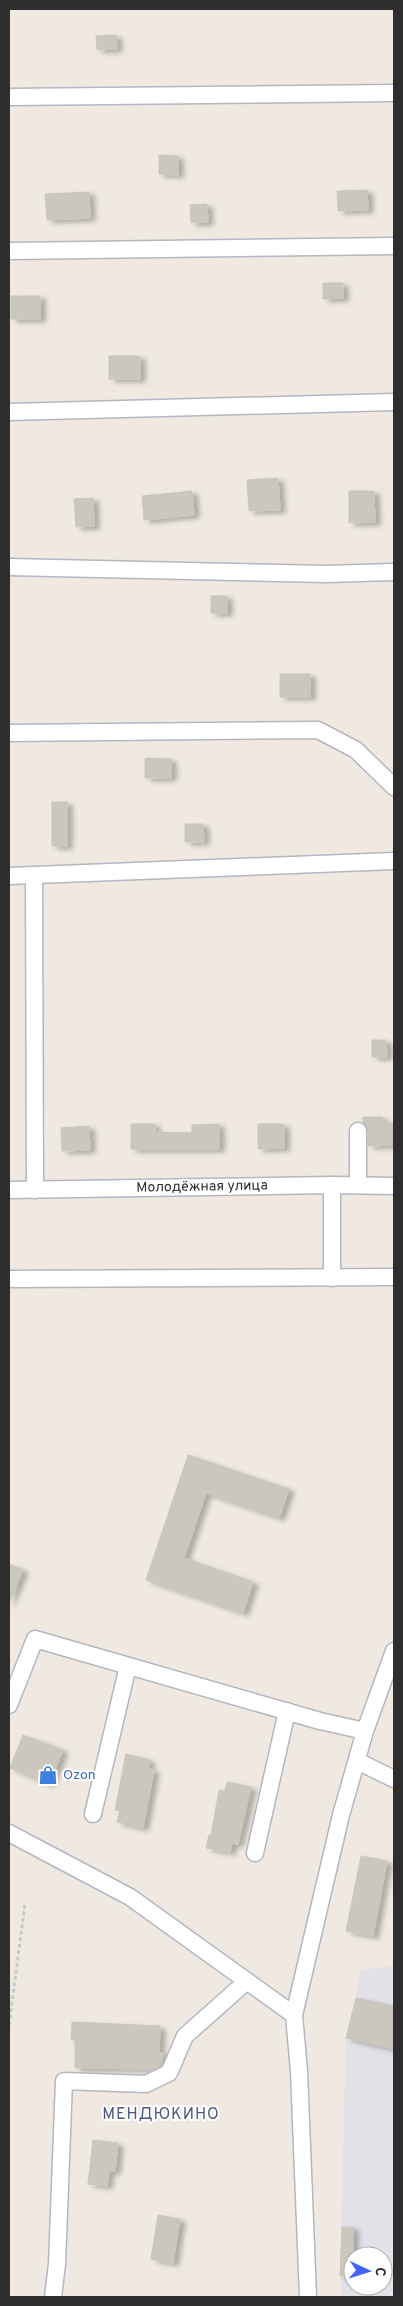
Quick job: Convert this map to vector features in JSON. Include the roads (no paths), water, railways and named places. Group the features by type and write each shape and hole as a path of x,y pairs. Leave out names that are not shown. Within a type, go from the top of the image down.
{"street":[{"path":"9,97 394,93"},
{"path":"9,251 394,246"},
{"path":"9,412 394,402"},
{"path":"9,567 326,574 394,572"},
{"path":"9,733 318,730 356,750 394,787"},
{"path":"9,876 394,862"},
{"path":"34,875 35,1190"},
{"path":"358,1131 358,1185"},
{"path":"332,1185 332,1278"},
{"name":"Молодёжная улица","path":"9,1190 332,1185 394,1186"},
{"path":"9,1279 394,1277"},
{"path":"9,1704 35,1639 287,1711 365,1731"},
{"path":"308,2297 299,2071 294,2015 341,1815 365,1731 394,1651"},
{"path":"93,1814 128,1666"},
{"path":"255,1853 287,1711"},
{"path":"357,1761 394,1779"},
{"path":"9,1833 130,1897 294,2015"},
{"path":"53,2297 57,2264 64,2081 146,2084 170,2073 185,2036 247,1981"}],"place":[{"name":"Ozon","path":"48,1775"}],"district":[{"name":"МЕНДЮКИНО","path":"161,2115"}]}
